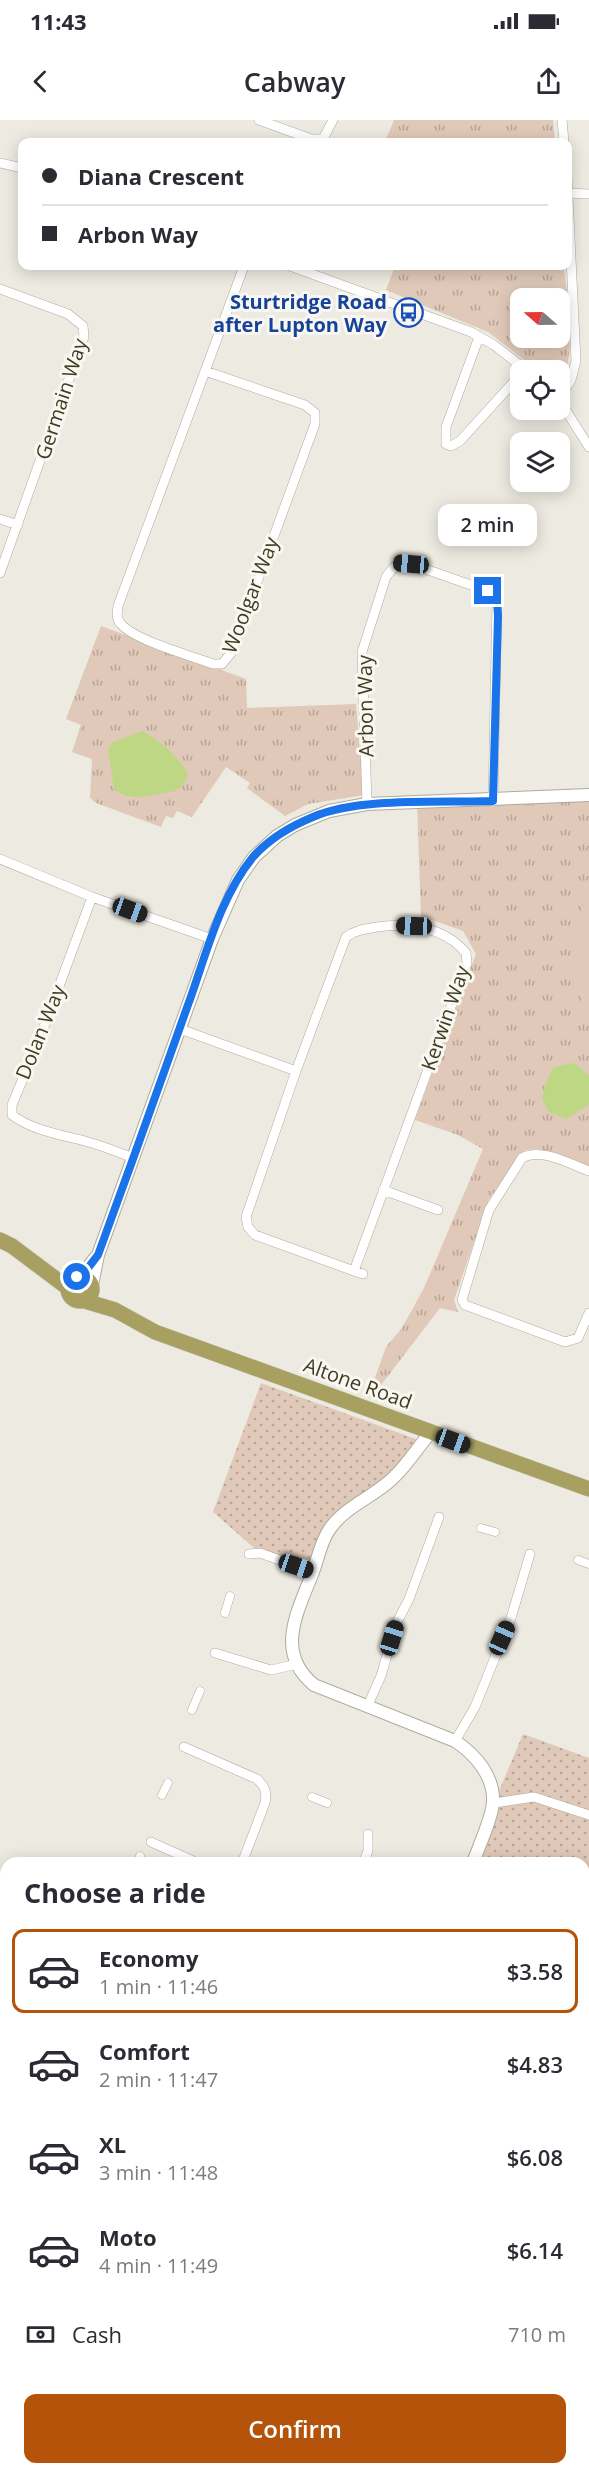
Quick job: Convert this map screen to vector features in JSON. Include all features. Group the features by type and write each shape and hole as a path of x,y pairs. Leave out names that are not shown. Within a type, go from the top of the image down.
{"main road":[{"name":"Altone Road","path":"0,1240 39,1266 82,1286 115,1310 155,1332 589,1489"}],"street":[{"path":"259,120 306,138"},
{"path":"324,138 333,120"},
{"path":"562,120 564,138"},
{"path":"0,163 18,167"},
{"path":"572,193 589,194"},
{"name":"Woolgar Way","path":"206,371 305,405 315,413 315,424 231,653 222,664 207,662 138,636 119,623 117,615 118,606 243,270"},
{"path":"301,270 479,337 512,360"},
{"path":"570,382 576,362 572,270"},
{"name":"Germain Way","path":"0,289 68,314 83,326 81,349 0,573"},
{"path":"479,337 446,427 446,444 451,446 460,441 510,386"},
{"path":"570,416 589,447"},
{"path":"0,519 18,525"},
{"name":"Arbon Way","path":"367,804 362,652 386,577 392,567 399,563 411,564 488,591 497,601 493,801"},
{"path":"82,1286 98,1255 212,939 238,880 254,857 277,836 314,816 329,811 367,804 493,801 589,795"},
{"path":"0,859 92,897 212,939"},
{"name":"Dolan Way","path":"92,897 41,1035 12,1105 12,1115 19,1121 43,1130 91,1143 133,1158"},
{"name":"Kerwin Way","path":"393,925 414,926 450,938 466,953 467,963 383,1190 358,1272 255,1235 248,1227 246,1217 249,1202 346,937 351,933 393,925"},
{"path":"180,1029 296,1071"},
{"path":"589,1171 541,1154 522,1158 489,1210 462,1300 465,1305 565,1342 579,1338 589,1313"},
{"path":"383,1190 438,1210"},
{"path":"425,1430 413,1452 393,1479 336,1521 324,1539 292,1631 293,1653 305,1677 314,1685 455,1741 469,1750 480,1762 488,1778 494,1803 474,1857"},
{"path":"367,1707 381,1676 396,1624 409,1599 439,1517"},
{"path":"481,1528 495,1532"},
{"path":"249,1554 260,1553 313,1572"},
{"path":"455,1741 475,1707 511,1618 530,1554"},
{"path":"578,1560 589,1564"},
{"path":"225,1613 230,1596"},
{"path":"215,1653 271,1670 297,1664"},
{"path":"192,1710 200,1690"},
{"path":"184,1747 257,1779 264,1786 265,1803 244,1857"},
{"path":"162,1795 168,1783"},
{"path":"312,1797 327,1803"},
{"path":"494,1803 534,1797 589,1815"},
{"path":"366,1857 368,1851 368,1834"},
{"path":"151,1842 185,1857"}],"green space":[{"path":"394,120 553,120 555,138 387,138"},
{"path":"394,270 564,270 566,288 510,288 510,348 569,348 568,360 524,360 488,332 386,290"},
{"path":"101,626 246,679 247,708 356,704 364,795 308,804 285,816 247,788 250,783 226,767 192,817 177,811 173,818 166,816 161,827 96,803 90,798 92,759 72,752 81,725 66,719"},
{"path":"589,794 589,1167 538,1149 525,1150 489,1199 454,1300 458,1312 440,1308 378,1389 374,1399 368,1397 386,1347 402,1328 424,1288 483,1149 458,1135 415,1120 476,954 463,931 421,916 417,801"},
{"path":"589,888 589,1009 580,998 576,984 574,950 580,916"},
{"path":"261,1383 416,1439 413,1452 336,1521 313,1572 260,1553 213,1512"},
{"path":"523,1734 589,1758 589,1857 475,1857 494,1803"}],"shaded area":[{"path":"142,731 168,749 188,773 184,784 175,791 142,797 125,796 114,789 108,749 113,742"},
{"path":"574,1063 589,1075 589,1105 566,1119 549,1112 542,1099 546,1082 554,1067"}],"place":[{"name":"Sturtridge Road after Lupton Way","path":"408,313"}],"route":[{"path":"77,1277 81,1277 98,1255 226,903 254,857 277,836 295,825 329,811 367,804 493,801 498,616 497,601 488,591"}]}
